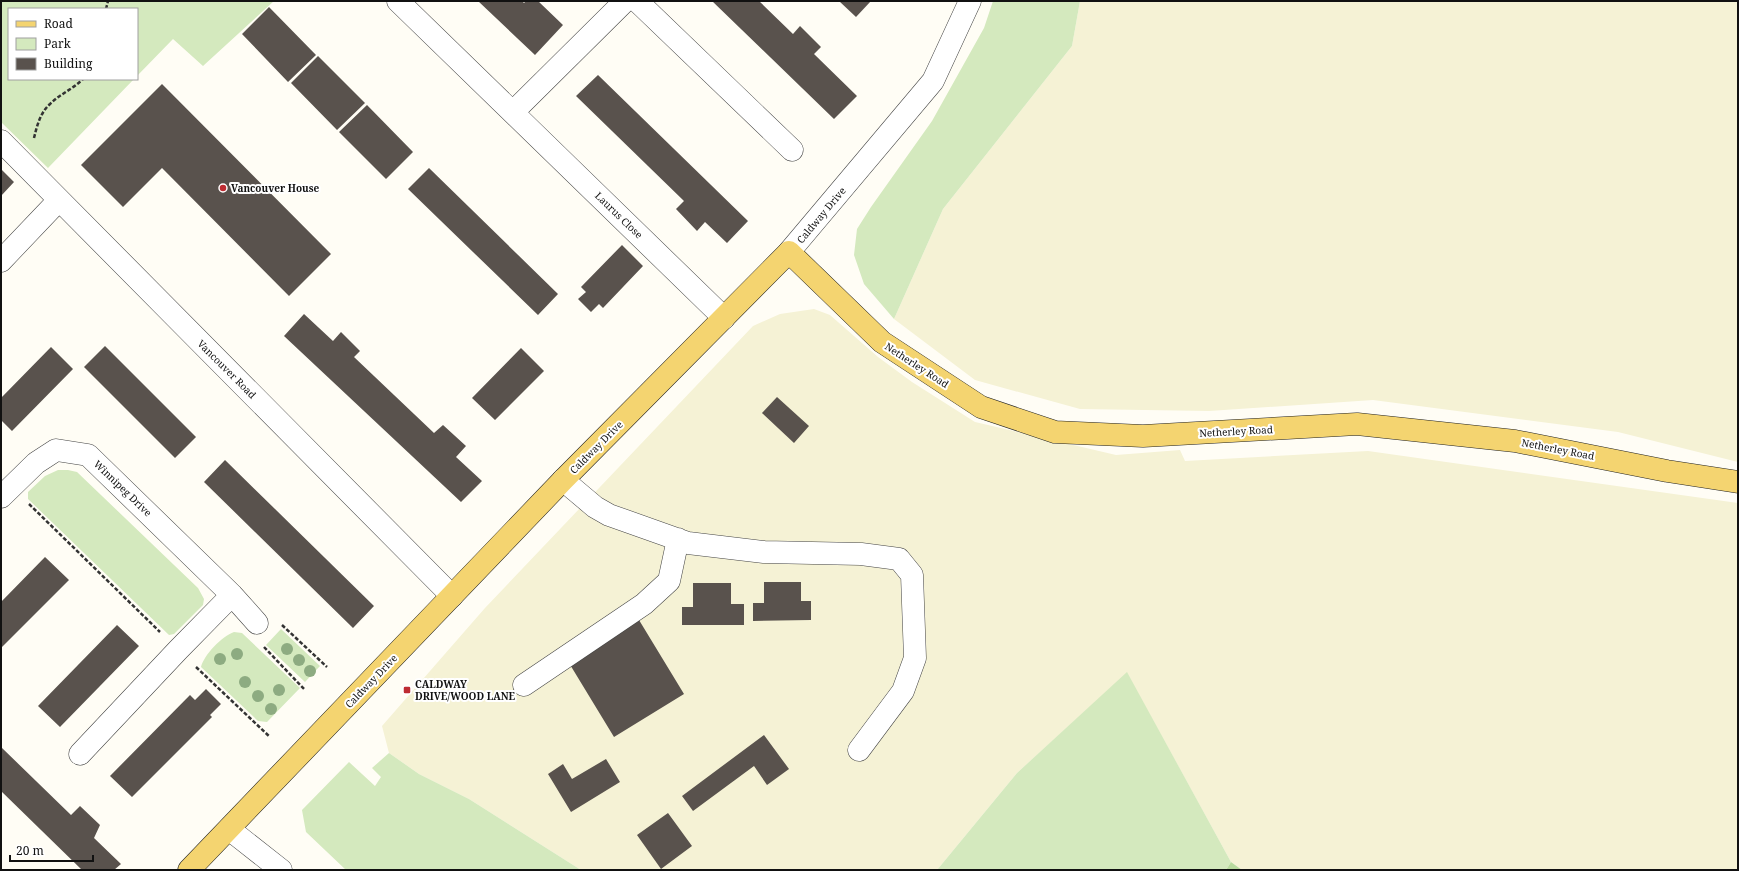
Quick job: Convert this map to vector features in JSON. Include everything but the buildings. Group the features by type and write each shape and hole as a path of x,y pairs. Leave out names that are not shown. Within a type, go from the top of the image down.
{"main road":[{"name":"Caldway Drive","path":"189,870 563,480 789,252"},
{"name":"Netherley Road","path":"789,252 882,342 981,407 1055,432 1143,436 1357,424 1515,441 1667,471 1738,482"}],"street":[{"name":"Laurus Close","path":"398,1 724,318"},
{"path":"513,112 625,1"},
{"path":"637,1 792,150"},
{"name":"Caldway Drive","path":"789,252 933,81 970,1"},
{"name":"Vancouver Road","path":"1,141 452,596"},
{"path":"1,262 59,200"},
{"name":"Winnipeg Drive","path":"6,492 36,463 56,450 88,455 232,596 257,623"},
{"path":"563,480 595,508 609,515 688,543 764,552 861,554 899,559 912,575 915,658 903,691 858,750"},
{"path":"524,685 644,604 669,581 678,539"},
{"path":"80,754 178,650 232,596"},
{"path":"229,829 281,870"}],"path":[{"path":"30,170 31,148 39,120 49,104 75,87 82,80"},
{"path":"6,492 270,737"},
{"path":"305,690 264,649 257,623 281,623 327,667"}],"shaded area":[{"path":"1080,1 1738,1 1738,462 1618,432 1373,400 1209,411 1080,409 975,380 894,319 943,209 1072,46"},
{"path":"814,309 830,315 878,357 912,382 975,422 1116,455 1180,450 1185,461 1368,451 1738,503 1738,870 1242,870 1231,862 1127,673 1017,773 937,870 581,870 469,799 419,774 389,753 382,726 485,608 753,326 780,314"}],"green space":[{"path":"1,1 274,1 203,66 173,39 138,75 138,8 8,8 8,80 133,80 48,168 1,122"},
{"path":"993,1 1080,1 1072,46 943,209 894,319 864,284 854,255 857,229 932,121 984,28"},
{"path":"58,470 77,472 198,588 204,599 203,605 174,634 169,635 28,499 28,492 45,476"},
{"path":"281,629 320,666 305,682 266,645"},
{"path":"234,632 242,633 300,688 267,722 258,721 201,667 214,646 224,637"},
{"path":"1127,672 1231,862 1226,870 937,870 1017,773"},
{"path":"389,753 419,774 469,799 581,870 346,870 306,832 302,810 349,762 375,786 381,777 372,768"},
{"path":"1231,862 1242,870 1226,870"}],"place":[{"name":"Vancouver House","path":"223,188"},
{"name":"CALDWAY DRIVE/WOOD LANE","path":"407,690"}]}
